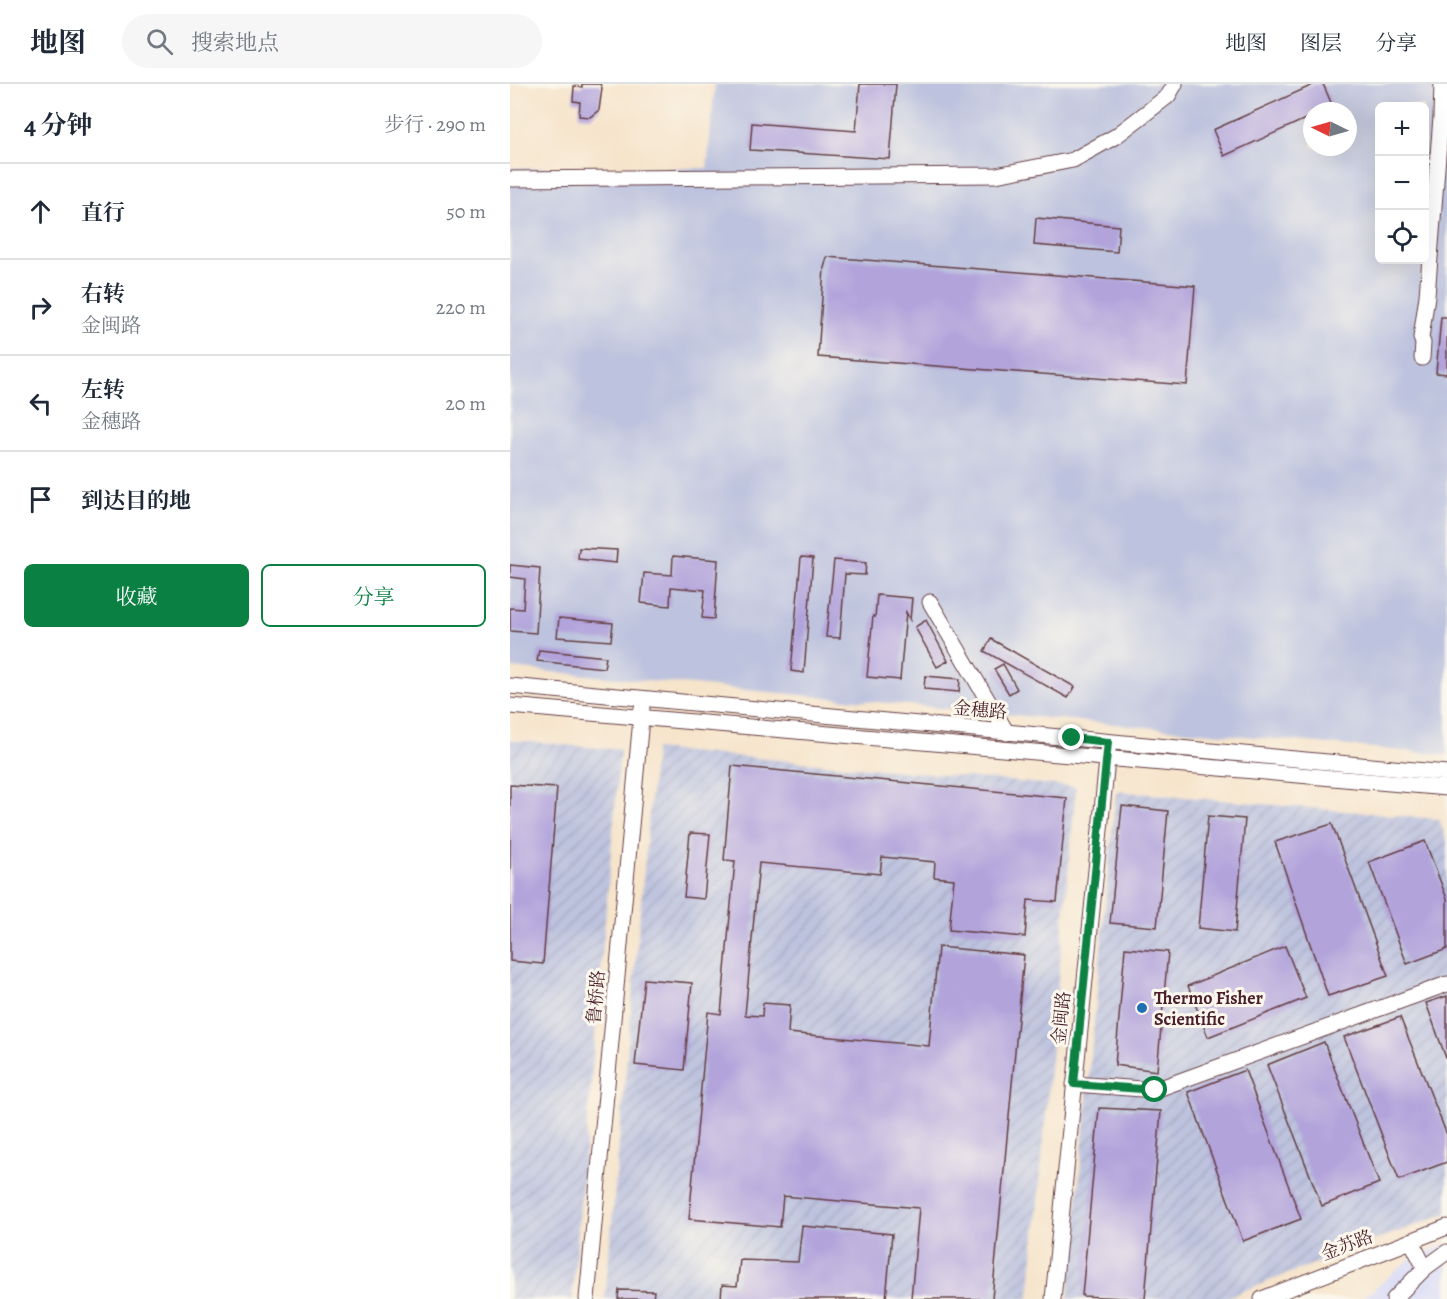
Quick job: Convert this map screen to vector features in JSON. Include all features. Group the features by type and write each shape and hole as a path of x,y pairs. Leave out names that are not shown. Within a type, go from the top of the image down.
{"street":[{"path":"510,179 996,175 1073,160 1116,136 1168,96 1175,84"},
{"path":"1422,358 1421,338 1442,117 1442,84"},
{"path":"930,602 1007,733"},
{"name":"金穗路","path":"510,686 1447,774"},
{"name":"鲁桥路","path":"587,1299 643,698"},
{"name":"金穗路","path":"510,706 1447,788"},
{"name":"金闽路","path":"1053,1299 1108,742"},
{"path":"1074,1084 1155,1090 1447,984"},
{"name":"金苏路","path":"1262,1299 1289,1294 1447,1227"},
{"path":"1411,1241 1425,1268"},
{"path":"1394,1299 1425,1268 1447,1252"}],"shaded area":[{"path":"715,84 1447,84 1447,755 510,668 510,168 707,168"},
{"path":"510,740 620,750 572,1299 510,1299"},
{"path":"655,749 1076,787 1029,1299 605,1299"},
{"path":"1116,791 1439,819 1447,841 1447,1213 1222,1299 1068,1299"},
{"path":"1447,1243 1447,1299 1362,1299 1409,1260"}],"building":[{"path":"582,84 600,84 602,88 599,110 590,117 579,116 580,102 573,101 574,86 582,87"},
{"path":"860,84 896,84 890,159 750,150 752,123 856,131"},
{"path":"1315,84 1323,84 1331,102 1303,102 1303,120 1224,156 1213,130"},
{"path":"1036,218 1119,226 1117,252 1034,245"},
{"path":"827,257 1195,286 1187,385 818,357 824,268"},
{"path":"1441,317 1447,317 1447,374 1436,373"},
{"path":"579,548 617,550 616,563 578,559"},
{"path":"673,556 718,560 714,619 702,618 705,590 671,587 670,606 641,603 644,573 672,575"},
{"path":"801,557 813,558 804,673 791,671"},
{"path":"834,560 866,563 865,575 845,574 840,638 826,637"},
{"path":"510,565 540,568 536,633 510,631 510,608 523,609 525,579 510,577"},
{"path":"877,595 912,598 910,620 906,612 900,680 867,677"},
{"path":"559,618 613,623 611,641 557,637"},
{"path":"926,620 948,661 937,667 915,627"},
{"path":"991,639 1075,687 1068,698 984,651"},
{"path":"539,650 606,657 604,668 537,661"},
{"path":"1003,664 1017,689 1009,694 994,669"},
{"path":"925,676 960,679 959,692 924,689"},
{"path":"732,766 1067,798 1057,902 1028,900 1025,937 949,930 954,879 934,877 935,862 882,857 880,874 759,863 745,1015 762,1016 763,1003 790,1005 788,1033 929,1046 938,947 1024,955 992,1299 911,1299 919,1208 783,1196 780,1227 689,1219 708,1012 721,1014 735,861 724,860"},
{"path":"510,785 557,788 543,964 510,961"},
{"path":"1122,806 1168,811 1157,927 1110,923"},
{"path":"1208,816 1245,819 1235,932 1198,928"},
{"path":"1332,824 1388,976 1328,996 1275,842"},
{"path":"690,833 710,834 704,899 684,897"},
{"path":"1425,841 1447,899 1447,949 1407,964 1369,862"},
{"path":"1285,946 1306,998 1208,1037 1188,986"},
{"name":"Thermo Fisher Scientific","path":"1125,948 1168,952 1157,1071 1115,1065"},
{"path":"644,979 692,983 684,1070 635,1065"},
{"path":"1447,996 1447,1058 1446,1058 1426,1003"},
{"path":"1400,1017 1447,1135 1447,1162 1399,1180 1344,1037"},
{"path":"1324,1042 1379,1183 1322,1206 1267,1065"},
{"path":"1245,1070 1301,1219 1243,1241 1188,1092"},
{"path":"1099,1108 1161,1111 1145,1299 1082,1296"},
{"path":"802,1226 892,1234 886,1299 721,1299 722,1285 737,1286 740,1260 798,1262"},
{"path":"619,1290 654,1291 653,1299 618,1299"}],"place":[{"name":"Thermo Fisher Scientific","path":"1142,1008"}],"route":[{"path":"1072,738 1108,742 1074,1084 1155,1090"}]}
